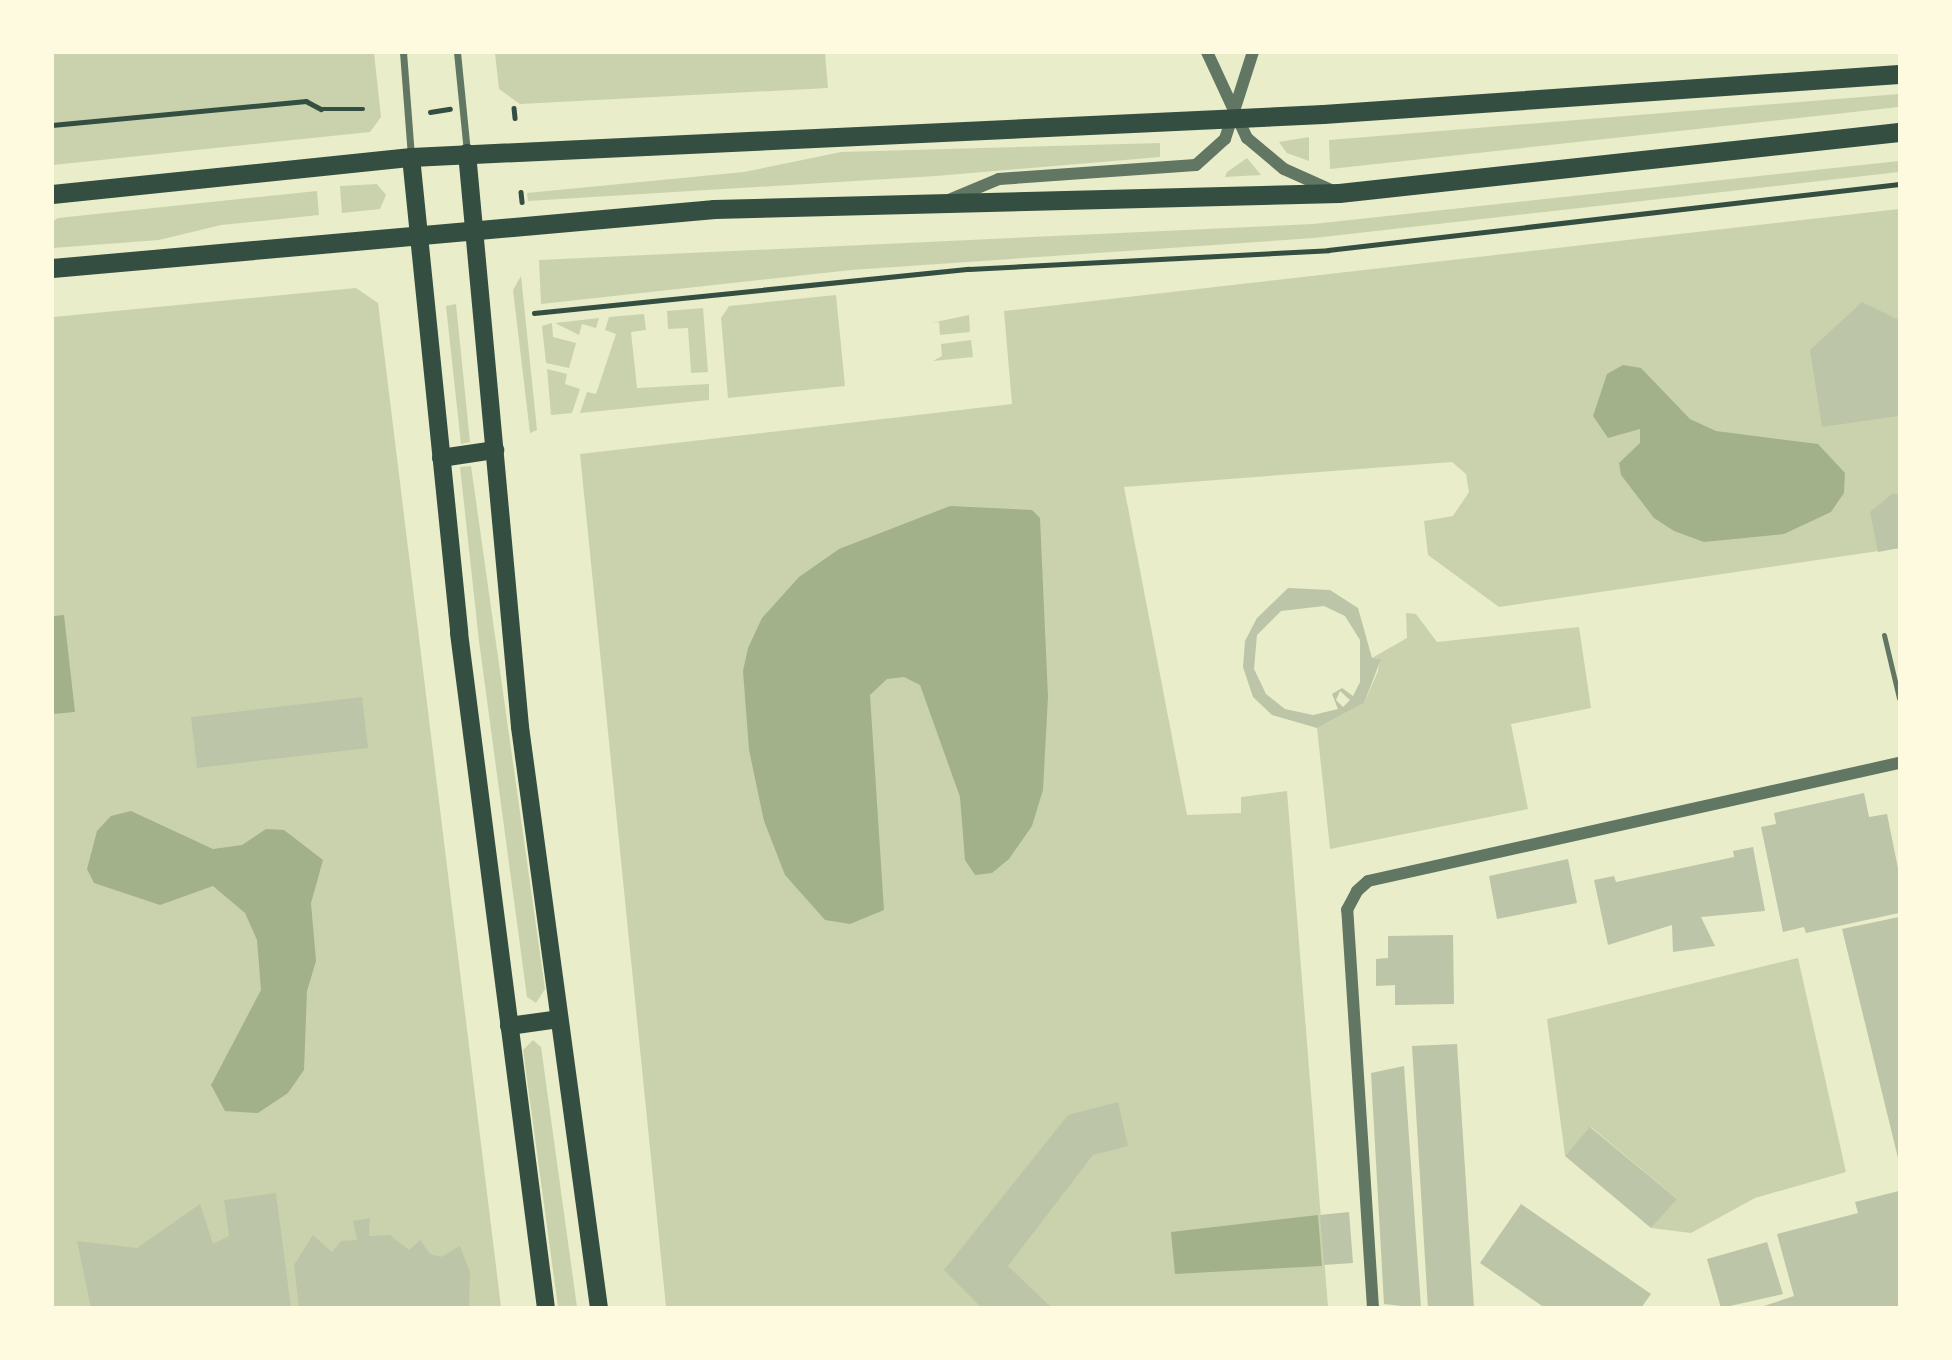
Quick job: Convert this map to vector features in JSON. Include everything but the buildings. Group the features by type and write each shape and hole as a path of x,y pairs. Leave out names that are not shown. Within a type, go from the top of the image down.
{"highway":[{"path":"52,194 467,153 1628,96 1899,74"},
{"path":"52,268 417,231 714,209 1339,193 1899,132"}],"main road":[{"path":"467,153 520,727 599,1307"},
{"path":"411,157 441,458 509,1027 546,1307"},
{"path":"441,458 495,450"},
{"path":"509,1027 559,1018"}],"street":[{"path":"403,52 411,157"},
{"path":"457,52 467,153"},
{"path":"1207,52 1236,114 1262,153 1339,193"},
{"path":"941,203 999,180 1196,165 1225,139 1236,114 1253,52"},
{"path":"1373,1307 1347,910 1368,881 1899,763"}],"lane":[{"path":"1884,635 1899,698"}],"path":[{"path":"52,125 306,102 321,110 363,109"},
{"path":"514,108 515,118"},
{"path":"430,112 451,109"},
{"path":"534,313 969,269 1328,250 1899,184"},
{"path":"521,192 522,202"}],"shaded area":[{"path":"52,53 374,53 381,117 370,132 53,165"},
{"path":"495,53 825,53 828,88 520,104 499,89"},
{"path":"1899,94 1899,107 1330,169 1329,140"},
{"path":"1309,137 1309,161 1287,153 1279,142"},
{"path":"1160,143 1160,157 936,176 528,201 527,193 744,172 841,152"},
{"path":"1247,158 1261,175 1225,177 1227,172"},
{"path":"1899,161 1899,172 1314,238 851,270 541,304 539,260 1313,224"},
{"path":"377,184 386,195 380,209 342,213 340,186"},
{"path":"317,191 319,215 221,225 159,240 53,248 53,221 58,218"},
{"path":"1899,209 1899,548 1499,607 1428,555 1424,521 1453,516 1469,492 1466,474 1452,462 1124,487 1187,815 1241,813 1241,797 1287,791 1328,1307 666,1307 580,454 1012,404 1004,311"},
{"path":"521,276 537,430 530,433 513,290"},
{"path":"356,288 378,303 501,1307 53,1308 53,317"},
{"path":"836,295 845,386 728,398 721,318 729,306"},
{"path":"456,304 470,442 461,444 446,306"},
{"path":"703,308 708,372 691,373 688,328 668,329 667,311"},
{"path":"644,314 646,330 631,332 637,388 709,384 709,400 580,413 587,392 596,394 616,334 605,330 609,317"},
{"path":"969,315 970,332 940,335 939,322 931,323"},
{"path":"599,318 596,328 582,324 579,335 555,323"},
{"path":"552,323 553,337 576,343 569,368 546,363 542,326"},
{"path":"971,340 973,357 933,361 942,356 941,344"},
{"path":"1623,365 1641,368 1690,419 1716,431 1818,444 1845,473 1844,493 1831,512 1784,534 1704,542 1674,531 1654,518 1621,475 1619,463 1640,443 1640,429 1608,438 1593,416 1607,374"},
{"path":"547,369 567,374 565,384 580,389 572,413 551,415"},
{"path":"471,466 545,989 536,1003 527,997 479,641 460,467"},
{"path":"950,506 1032,510 1040,518 1048,697 1043,790 1032,826 1009,859 992,873 975,875 965,860 960,797 920,685 904,677 887,679 870,695 884,910 850,924 825,920 785,875 764,821 749,750 743,671 748,648 762,618 799,577 839,549"},
{"path":"1406,613 1416,614 1437,642 1579,627 1591,708 1511,724 1528,809 1330,849 1317,728 1364,703 1378,671 1380,659 1372,658 1407,638"},
{"path":"64,615 75,712 53,714 53,616"},
{"path":"131,811 213,849 242,845 266,829 284,830 323,860 311,903 316,961 307,991 304,1070 288,1093 258,1113 225,1111 211,1085 261,990 257,940 245,913 213,886 160,905 94,883 87,869 97,831 111,816"},
{"path":"1798,958 1846,1172 1755,1198 1691,1233 1651,1228 1676,1198 1591,1127 1565,1156 1547,1019"},
{"path":"533,1040 541,1047 577,1307 558,1307 523,1050"},
{"path":"1318,1215 1322,1266 1175,1274 1171,1232"}]}
